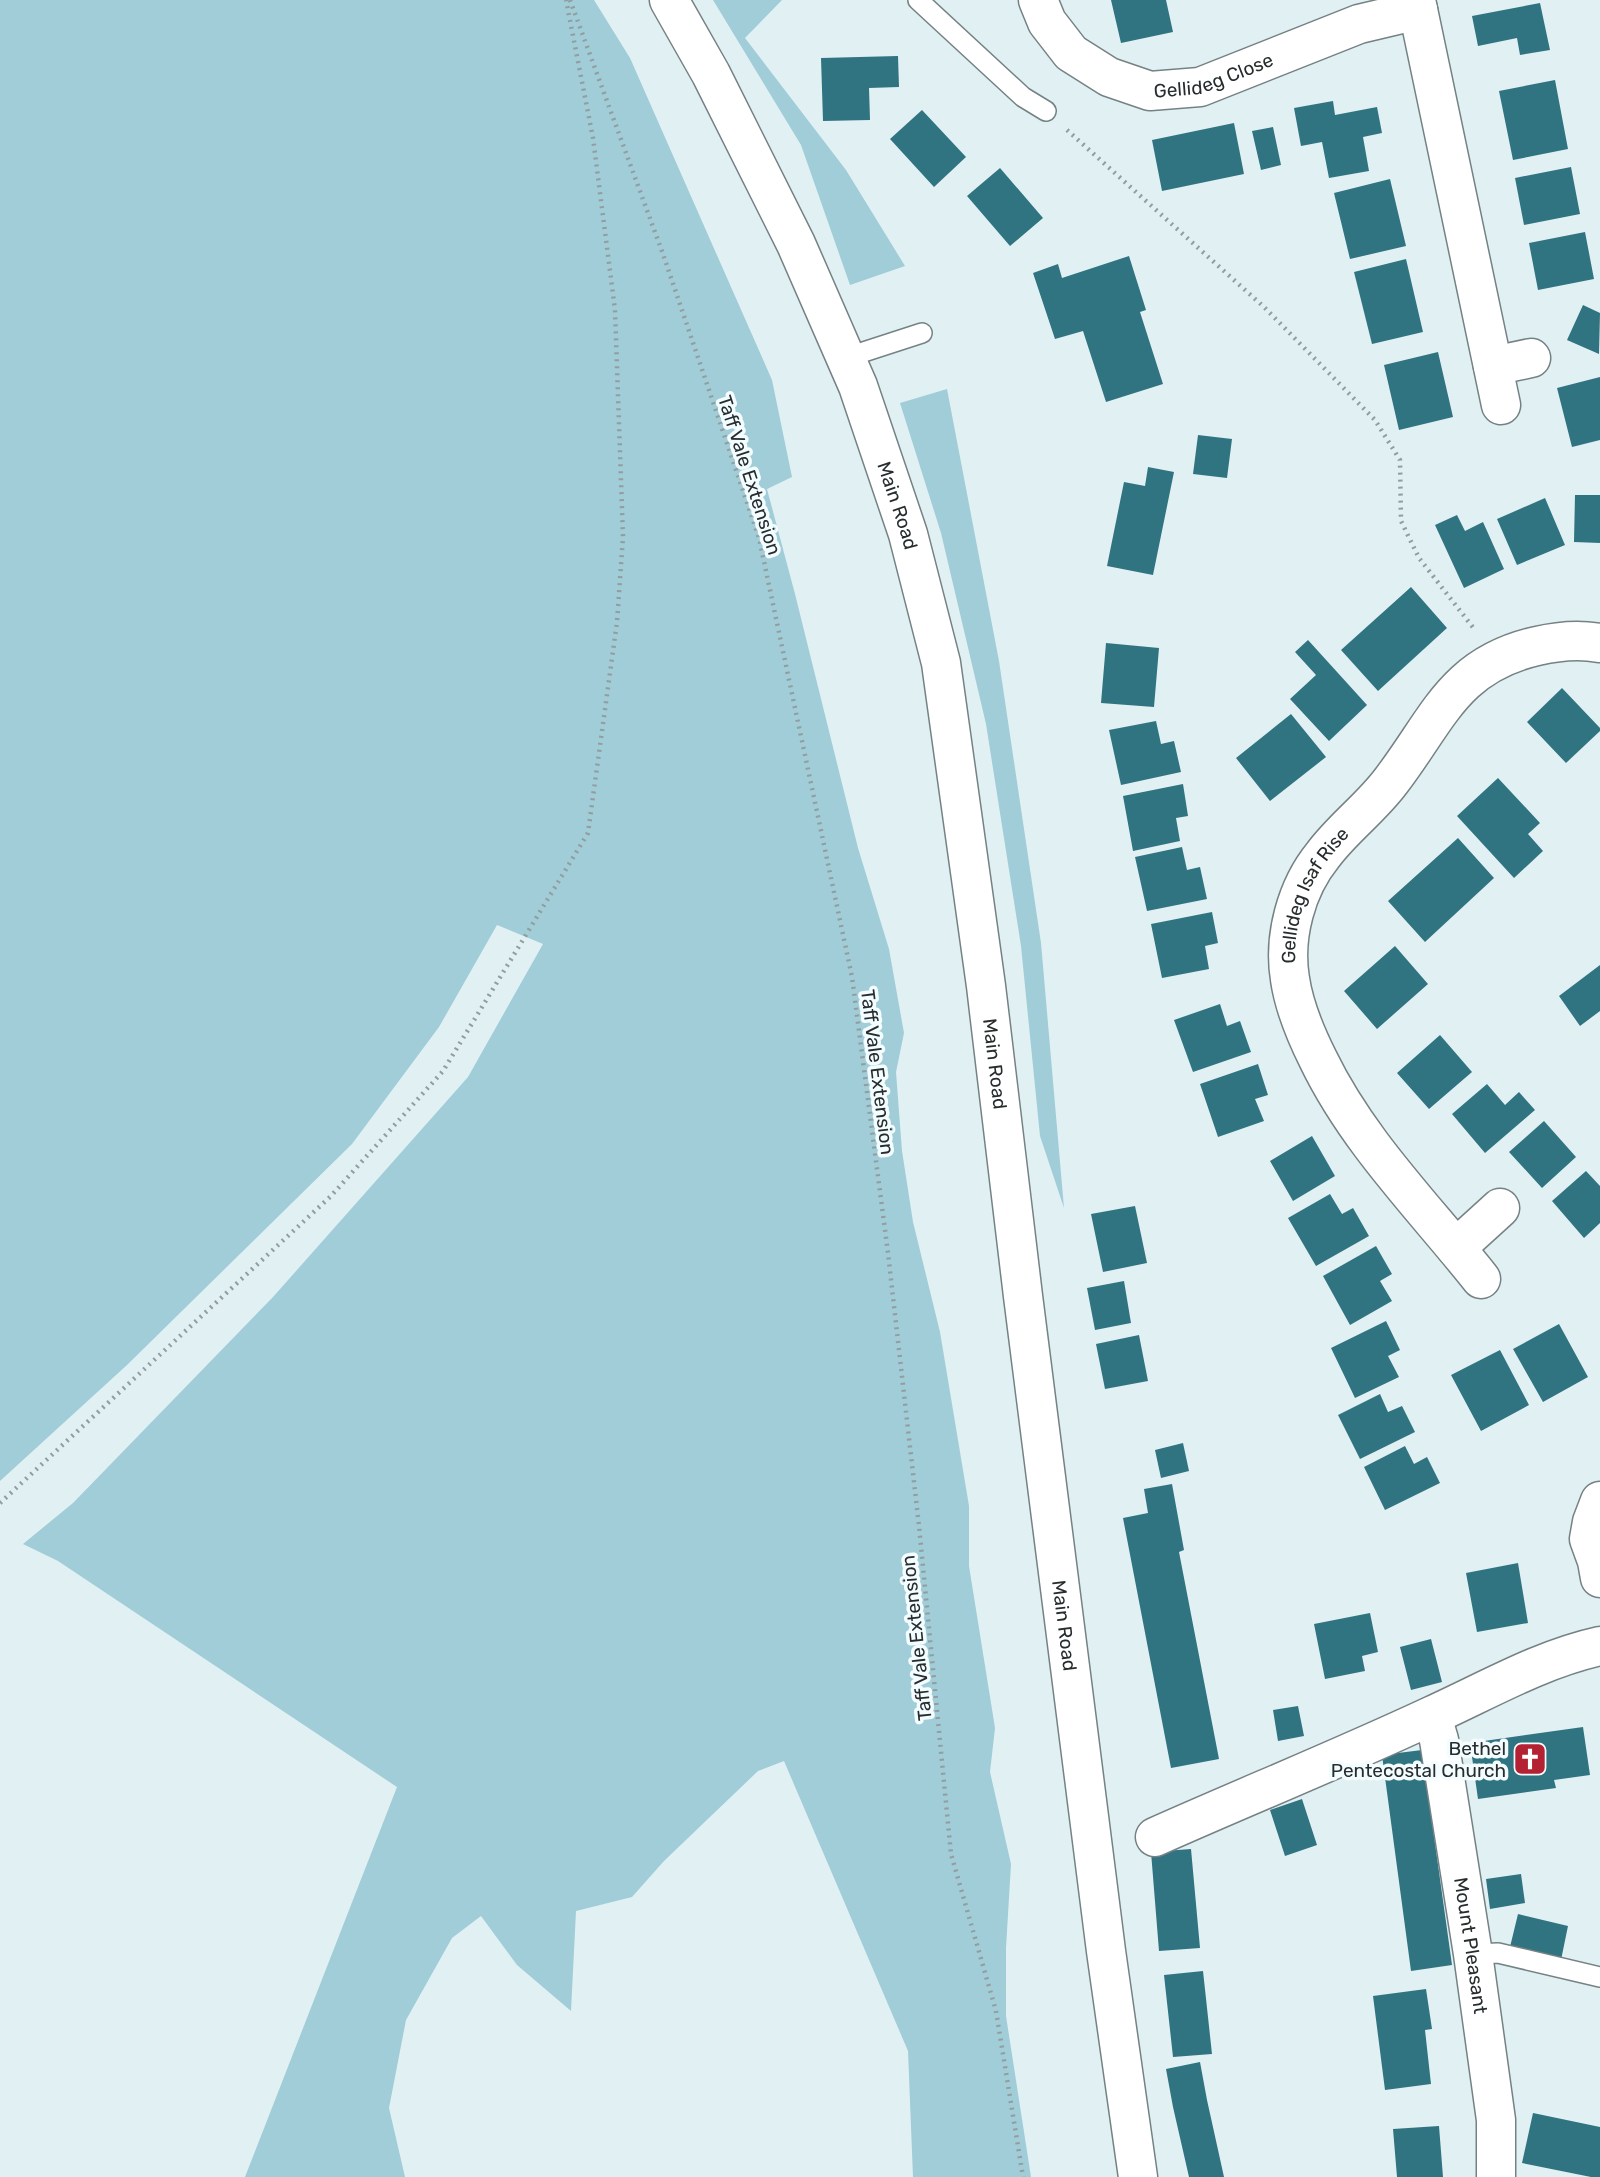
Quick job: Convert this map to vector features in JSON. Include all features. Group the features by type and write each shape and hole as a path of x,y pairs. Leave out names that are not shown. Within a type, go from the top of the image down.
{"street":[{"name":"Main Road","path":"669,0 710,74 796,244 858,386 908,534 941,663 986,986 1103,1924 1139,2177"},
{"name":"Gellideg Close","path":"1038,0 1047,22 1071,53 1109,77 1150,91 1200,87 1360,24 1417,5 1501,405"},
{"path":"1493,366 1531,358"},
{"name":"Gellideg Isaf Rise","path":"1481,1279 1381,1161 1328,1079 1302,1026 1289,978 1289,931 1303,885 1323,855 1390,782 1444,703 1469,677 1498,658 1524,649 1555,642 1586,640 1600,643"},
{"path":"1456,1248 1500,1208"},
{"path":"1599,1566 1589,1539 1600,1501"},
{"path":"1155,1837 1432,1716 1529,1670 1575,1651 1600,1646"},
{"name":"Mount Pleasant","path":"1432,1716 1439,1740 1474,1954 1496,2120 1496,2177"}],"lane":[{"path":"918,0 1023,97 1046,111"},
{"path":"845,358 922,332"},
{"path":"1474,1954 1498,1953 1600,1977"}],"path":[{"path":"0,1503 331,1196 443,1071 589,833 617,622 623,537 622,496 615,310 593,138 568,0"},
{"name":"Taff Vale Extension","path":"568,0 663,254 759,538 849,964 889,1267 919,1527 951,1854 996,2011 1023,2177"},
{"path":"1046,111 1264,307 1375,420 1400,460 1401,521 1419,558 1498,658"}],"shaded area":[{"path":"0,0 594,0 630,58 772,380 792,477 767,489 858,848 889,949 904,1033 896,1072 902,1151 913,1222 940,1332 969,1506 969,1566 995,1728 990,1772 1011,1864 1006,1948 1006,2016 1031,2177 913,2177 908,2051 784,1761 758,1771 664,1861 632,1897 576,1911 571,2011 517,1965 481,1916 452,1938 406,2020 389,2108 405,2177 245,2177 397,1787 58,1561 23,1544 73,1503 273,1297 468,1077 543,944 497,925 439,1027 352,1144 127,1365 0,1481"},
{"path":"713,0 782,0 745,38 846,170 905,266 850,285 801,145"},
{"path":"947,389 999,661 1041,943 1064,1208 1040,1136 1021,946 986,724 941,533 900,403"}],"building":[{"path":"1111,0 1166,0 1173,32 1121,43"},
{"path":"1540,3 1550,50 1520,55 1517,38 1478,46 1472,16"},
{"path":"898,56 899,87 869,88 870,120 823,121 821,58"},
{"path":"1555,80 1568,149 1513,160 1499,91"},
{"path":"1333,101 1335,115 1377,107 1382,133 1363,137 1369,171 1329,178 1322,142 1301,146 1294,108"},
{"path":"922,110 966,157 934,187 890,139"},
{"path":"1234,123 1244,174 1162,191 1152,140"},
{"path":"1273,127 1281,165 1261,170 1252,131"},
{"path":"1571,167 1580,214 1524,225 1515,178"},
{"path":"1000,168 1043,218 1010,246 967,196"},
{"path":"1390,179 1406,246 1350,259 1334,193"},
{"path":"1585,232 1594,279 1538,290 1529,243"},
{"path":"1129,256 1146,310 1140,312 1163,384 1106,402 1083,331 1055,339 1033,273 1058,264 1062,278"},
{"path":"1406,259 1423,332 1372,344 1354,272"},
{"path":"1583,305 1600,313 1599,354 1567,340"},
{"path":"1438,352 1453,417 1399,430 1384,365"},
{"path":"1600,377 1600,440 1572,447 1557,388"},
{"path":"1198,435 1232,439 1227,478 1193,474"},
{"path":"1148,467 1174,472 1153,575 1107,566 1124,482 1145,486"},
{"path":"1575,495 1600,495 1600,543 1574,542"},
{"path":"1545,498 1565,545 1517,565 1497,519"},
{"path":"1457,515 1465,531 1483,522 1504,569 1464,588 1435,525"},
{"path":"1411,587 1447,628 1378,691 1341,650"},
{"path":"1308,640 1367,705 1329,741 1290,699 1316,675 1295,652"},
{"path":"1106,643 1159,648 1154,707 1101,703"},
{"path":"1562,688 1600,728 1566,763 1527,722"},
{"path":"1291,714 1326,757 1270,801 1236,758"},
{"path":"1156,721 1161,744 1174,741 1181,772 1121,785 1109,730"},
{"path":"1498,778 1540,823 1528,834 1543,851 1514,878 1457,816"},
{"path":"1183,784 1188,816 1176,818 1180,841 1133,851 1123,796"},
{"path":"1458,838 1494,878 1425,942 1388,901"},
{"path":"1182,847 1187,870 1200,867 1207,899 1147,911 1135,857"},
{"path":"1212,912 1218,943 1205,946 1209,969 1162,978 1151,924"},
{"path":"1395,946 1428,984 1377,1029 1344,991"},
{"path":"1600,965 1600,1011 1580,1026 1559,996"},
{"path":"1220,1004 1227,1026 1240,1021 1251,1052 1193,1072 1174,1020"},
{"path":"1440,1035 1472,1072 1429,1109 1397,1073"},
{"path":"1258,1064 1268,1095 1255,1099 1264,1121 1218,1137 1200,1084"},
{"path":"1487,1084 1505,1105 1519,1092 1535,1110 1485,1153 1452,1114"},
{"path":"1544,1121 1576,1157 1542,1188 1509,1152"},
{"path":"1312,1136 1335,1176 1293,1201 1270,1161"},
{"path":"1586,1171 1600,1186 1600,1223 1584,1238 1552,1201"},
{"path":"1330,1194 1342,1214 1353,1208 1369,1236 1316,1266 1288,1218"},
{"path":"1135,1206 1147,1263 1103,1272 1091,1214"},
{"path":"1376,1246 1392,1274 1380,1281 1392,1301 1350,1325 1323,1276"},
{"path":"1124,1281 1131,1323 1095,1330 1087,1288"},
{"path":"1386,1321 1400,1350 1388,1356 1399,1377 1355,1398 1331,1348"},
{"path":"1559,1324 1588,1377 1543,1402 1513,1349"},
{"path":"1139,1335 1148,1381 1105,1389 1096,1344"},
{"path":"1500,1350 1529,1405 1481,1431 1451,1375"},
{"path":"1380,1394 1388,1412 1402,1406 1415,1432 1360,1459 1338,1415"},
{"path":"1183,1443 1189,1471 1161,1478 1155,1450"},
{"path":"1405,1446 1414,1464 1427,1457 1440,1483 1385,1510 1364,1467"},
{"path":"1172,1484 1184,1550 1179,1552 1219,1759 1171,1768 1123,1518 1148,1513 1144,1489"},
{"path":"1518,1563 1528,1623 1477,1632 1466,1573"},
{"path":"1370,1613 1378,1652 1362,1656 1365,1671 1325,1679 1314,1624"},
{"path":"1431,1639 1442,1682 1411,1690 1400,1647"},
{"path":"1298,1706 1304,1736 1278,1741 1273,1710"},
{"name":"Bethel Pentecostal Church","path":"1583,1727 1590,1775 1554,1780 1556,1788 1478,1799 1470,1743"},
{"path":"1422,1750 1452,1965 1411,1971 1382,1755"},
{"path":"1302,1799 1317,1845 1285,1856 1270,1810"},
{"path":"1191,1849 1200,1948 1159,1951 1151,1852"},
{"path":"1521,1874 1525,1903 1490,1909 1486,1879"},
{"path":"1518,1914 1568,1926 1561,1960 1510,1947"},
{"path":"1203,1971 1212,2054 1173,2057 1164,1975"},
{"path":"1426,1989 1432,2029 1425,2030 1431,2084 1385,2090 1373,1996"},
{"path":"1200,2062 1224,2177 1189,2177 1173,2107 1166,2069"},
{"path":"1533,2113 1600,2127 1600,2177 1522,2163"},
{"path":"1439,2126 1443,2177 1397,2177 1393,2129"}],"place":[{"name":"Bethel Pentecostal Church","path":"1530,1759"}]}
